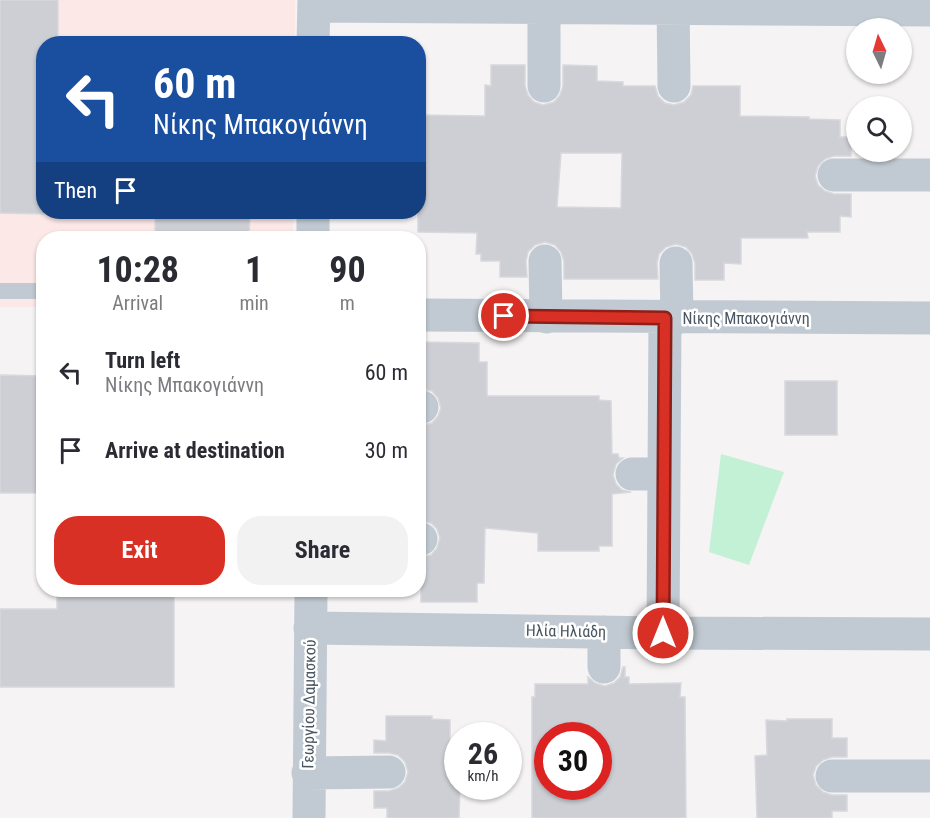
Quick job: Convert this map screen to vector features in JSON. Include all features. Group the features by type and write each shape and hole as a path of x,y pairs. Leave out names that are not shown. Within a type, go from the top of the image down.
{"street":[{"path":"313,36 314,3 673,4 930,10"},
{"path":"544,3 544,86"},
{"path":"673,4 674,86"},
{"path":"834,175 930,175"},
{"path":"545,261 546,317"},
{"path":"663,633 648,474 671,318 676,263"},
{"name":"Νίκης Μπακογιάννη","path":"426,315 930,318"},
{"name":"Γεωργίου Δαμασκού","path":"309,818 311,597"},
{"name":"Ηλία Ηλιάδη","path":"310,628 930,634"},
{"path":"604,632 604,667"},
{"path":"309,773 389,772"},
{"path":"832,776 930,776"}],"lane":[{"path":"0,291 36,291"}],"shaded area":[{"path":"0,0 295,0 295,36 36,36 36,219 293,219 293,231 36,231 36,307 0,307"}],"green space":[{"path":"721,454 784,472 749,565 709,552"}],"building":[{"path":"0,0 58,0 58,36 36,36 36,214 0,213"},
{"path":"491,65 525,65 525,86 528,95 534,102 543,105 554,102 560,95 563,86 563,65 597,66 597,81 623,82 623,86 655,86 658,96 665,103 674,105 684,102 691,95 693,86 740,86 740,116 840,120 840,137 846,137 846,156 825,159 818,166 815,176 818,185 825,191 834,194 851,194 851,217 840,216 840,232 807,232 808,238 741,238 741,264 724,263 724,280 695,280 695,263 692,254 686,247 676,244 666,247 659,254 658,279 564,279 564,261 561,252 555,245 545,242 535,245 528,252 527,277 500,277 500,261 481,261 481,254 476,254 477,233 418,231 418,219 426,219 426,115 485,116 485,85 491,86","holes":["561,153 622,153 621,208 557,207"]},
{"path":"155,219 250,219 249,231 155,231"},
{"path":"426,342 479,343 479,362 487,362 487,396 599,396 599,400 611,401 612,454 618,454 619,458 623,458 616,464 613,475 616,484 622,490 631,492 612,494 612,546 599,546 599,551 538,551 538,533 485,528 484,583 477,583 477,602 421,602 421,597 426,597 426,556 431,555 437,548 440,538 437,529 426,522 426,424 432,423 441,408 438,398 432,391 426,390"},
{"path":"0,375 36,376 36,493 0,493"},
{"path":"785,381 837,381 837,435 785,435"},
{"path":"57,597 174,597 174,687 0,687 0,609 57,609"},
{"path":"625,667 625,677 629,677 629,684 681,683 680,697 685,697 686,818 532,818 532,697 535,697 535,684 588,684 588,677 595,683 605,686 614,683"},
{"path":"386,716 432,716 432,719 450,720 450,722 444,722 444,800 460,800 459,818 387,818 387,808 374,808 374,791 389,791 398,788 405,782 408,772 405,762 398,755 374,753 374,740 386,741"},
{"path":"787,719 832,719 832,738 847,738 847,757 832,757 823,760 816,766 813,775 816,785 823,792 832,795 847,795 847,811 832,811 832,818 757,818 755,756 767,755 766,720 787,721"}],"route":[{"path":"504,316 665,318 663,633"}]}
